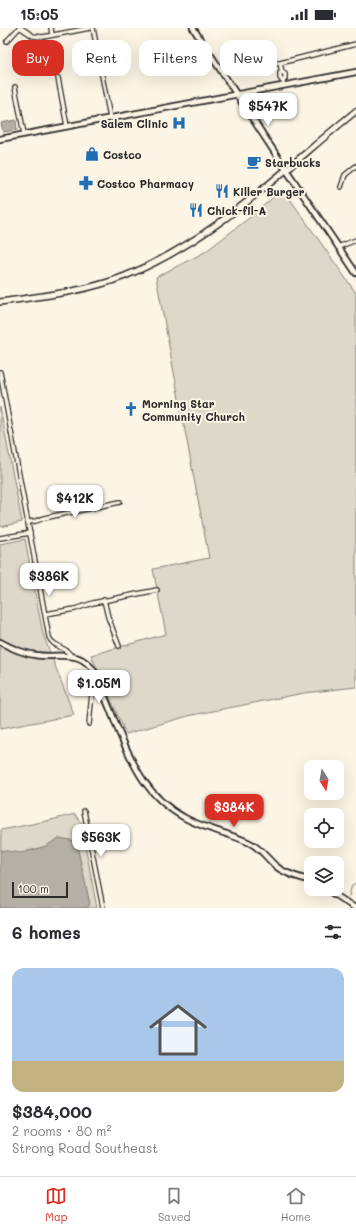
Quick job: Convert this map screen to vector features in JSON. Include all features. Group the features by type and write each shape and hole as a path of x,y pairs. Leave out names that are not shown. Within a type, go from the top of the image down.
{"main road":[{"path":"0,302 87,287 124,276 153,264 211,229 356,111"}],"street":[{"path":"7,41 20,28 33,36 52,35 92,28 110,118"},
{"path":"51,28 52,35"},
{"path":"193,28 356,273"},
{"path":"277,63 356,44"},
{"path":"280,63 282,72 285,74 284,83"},
{"path":"0,139 236,94 284,83 356,72"},
{"path":"58,78 67,126"},
{"path":"15,86 24,134"},
{"path":"341,187 345,175 356,166"},
{"path":"338,247 356,240"},
{"path":"0,372 51,641 55,645 70,653 71,656"},
{"path":"28,522 120,502"},
{"path":"0,538 30,533"},
{"path":"45,614 75,609 104,600 158,590"},
{"path":"104,600 108,617 119,646"},
{"path":"0,642 15,650 32,655 71,656 81,658 88,662 97,677 134,766 148,788 162,803 179,815 191,821 254,846 282,870 291,875 304,879"},
{"path":"89,724 93,683 94,679 97,677"},
{"path":"84,811 103,908"},
{"path":"337,896 356,908"}],"shaded area":[{"path":"16,120 17,130 3,132 1,123"},
{"path":"283,189 356,293 356,687 304,693 188,716 126,734 91,655 166,634 153,569 209,558 156,277 205,252"},
{"path":"0,407 22,522 0,527"},
{"path":"25,539 43,634 74,715 0,729 0,544"},
{"path":"75,814 81,823 97,908 0,908 1,830"},
{"path":"59,838 76,841 90,904 87,908 0,908 0,850 21,853 46,846"}],"waterway":[{"path":"349,896 352,885 356,883"}],"place":[{"name":"Salem Clinic","path":"179,123"},
{"name":"Costco","path":"92,154"},
{"name":"Starbucks","path":"254,162"},
{"name":"Costco Pharmacy","path":"86,183"},
{"name":"Killer Burger","path":"222,191"},
{"name":"Chick-fil-A","path":"196,210"},
{"name":"Morning Star Community Church","path":"131,409"}]}
